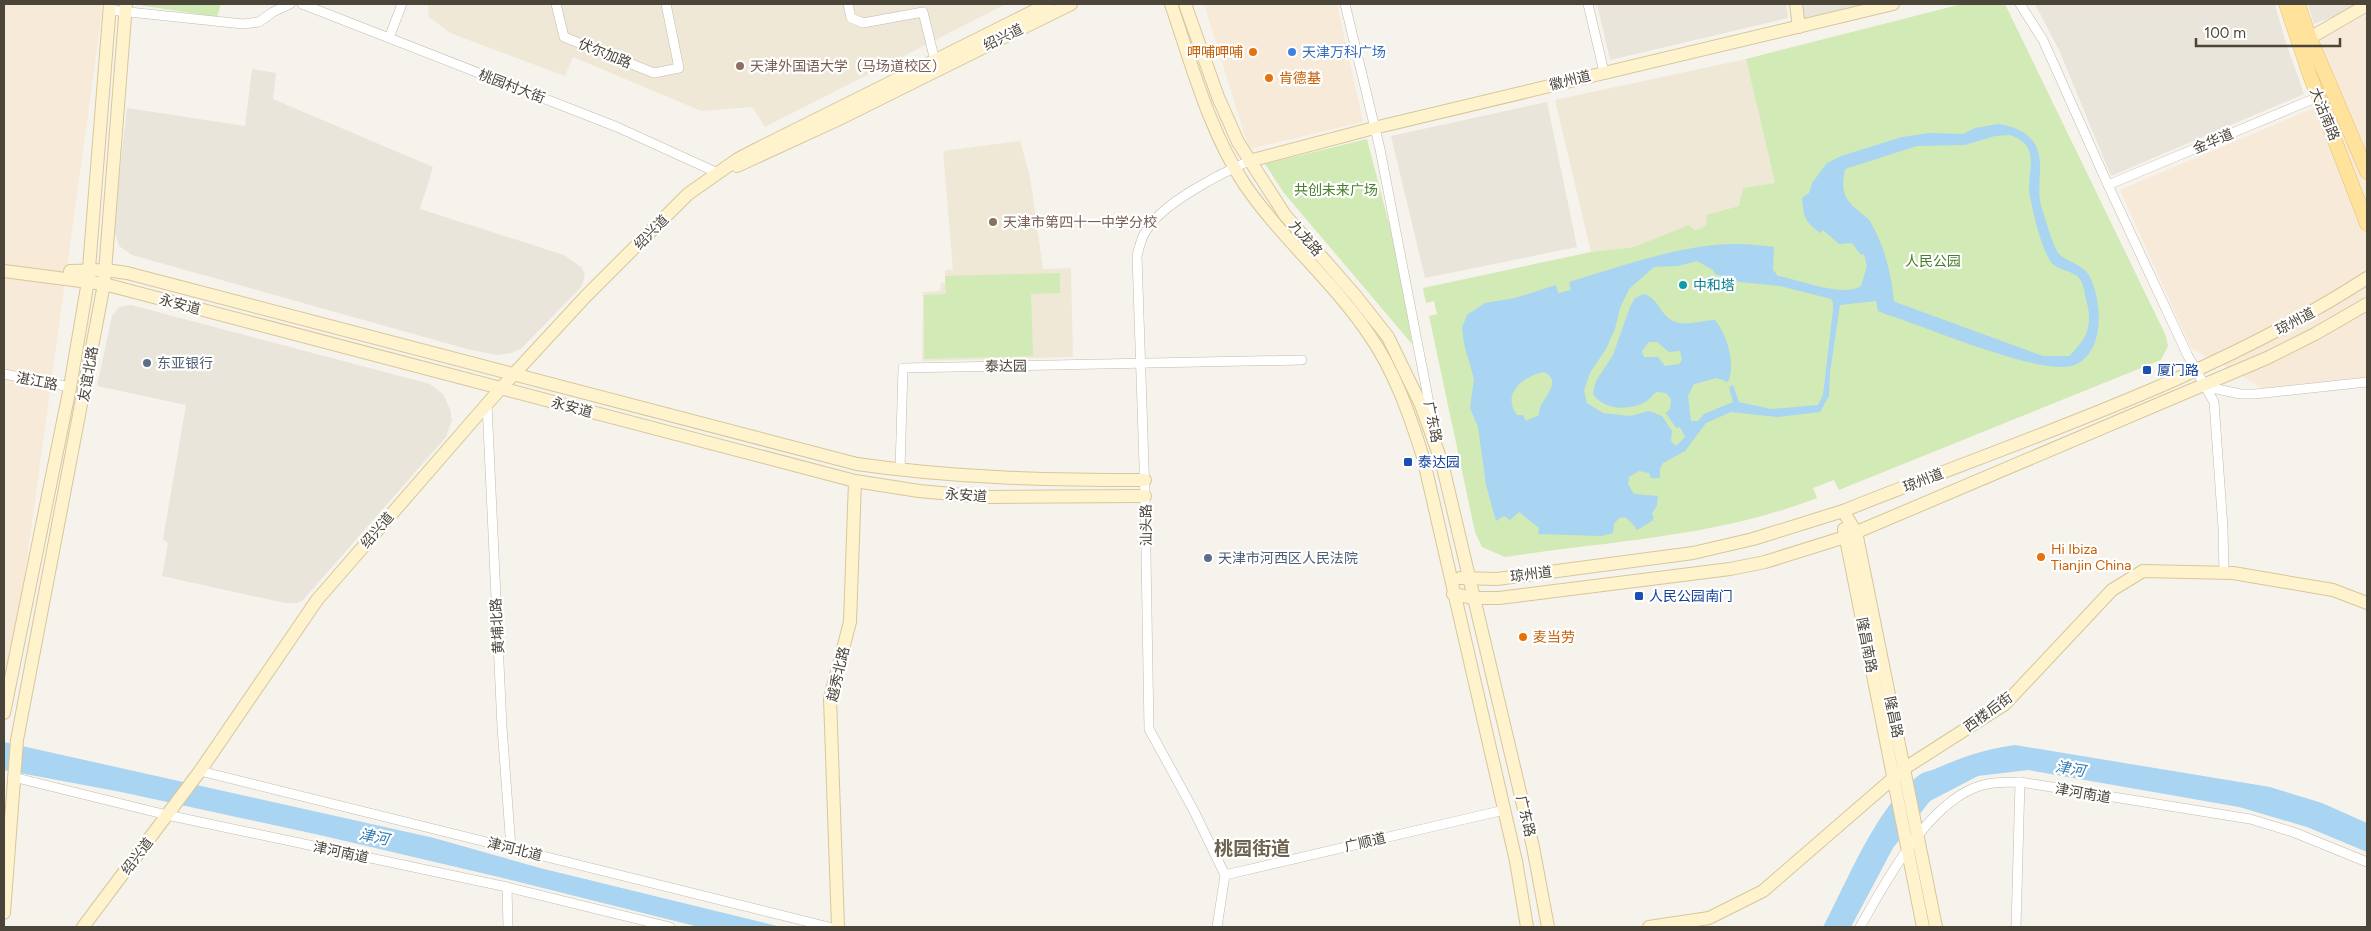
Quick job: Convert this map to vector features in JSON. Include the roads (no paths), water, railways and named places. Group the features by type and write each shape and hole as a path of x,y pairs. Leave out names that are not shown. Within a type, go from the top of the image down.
{"main road":[{"name":"绍兴道","path":"82,927 196,776 317,600 500,388 586,296 688,194 755,150 935,62 1048,4"},
{"name":"绍兴道","path":"718,173 753,161 1071,4"},
{"name":"九龙路","path":"1170,4 1209,114 1234,167 1276,226 1356,317 1371,337 1403,402 1423,457"},
{"name":"九龙路","path":"1185,4 1218,98 1249,161 1285,215 1355,294 1388,336 1421,406 1442,463"},
{"path":"1796,4 1799,27"},
{"name":"徽州道","path":"1249,161 1374,128 1892,4"},
{"name":"大沽南路","path":"2286,4 2367,172"},
{"name":"大沽南路","path":"2298,4 2304,41 2318,97 2367,224"},
{"path":"2304,41 2367,5"},
{"name":"友谊北路","path":"4,713 70,387 88,276 110,7"},
{"name":"友谊北路","path":"13,778 17,740 104,284 126,8"},
{"name":"永安道","path":"4,264 88,276 104,284 855,481 919,491 985,497 1145,496"},
{"name":"永安道","path":"4,271 88,276 106,270 128,273 830,458 900,470 978,478 1145,480"},
{"name":"琼州道","path":"1448,574 1469,579 1497,579 1693,553 1753,539 1843,511 2154,389 2301,318 2367,278"},
{"name":"琼州道","path":"1474,598 1499,598 1730,570 1765,562 1850,535 2289,348 2367,304"},
{"name":"广东路","path":"1423,457 1448,574 1504,810 1528,927"},
{"name":"广东路","path":"1442,463 1529,829 1548,927"},
{"name":"越秀北路","path":"838,927 830,698 850,622 855,481"},
{"name":"隆昌南路","path":"1843,511 1850,535 1894,782 1912,838"},
{"name":"隆昌路","path":"1850,535 1906,772 1923,927"},
{"name":"西楼后街","path":"1649,927 1709,918 1763,891 1906,772 2005,704 2112,590 2143,571 2224,573 2333,590 2367,603"},
{"path":"1453,594 1474,598"},
{"path":"4,913 13,778"},
{"name":"隆昌路","path":"1912,838 1936,927"}],"street":[{"path":"110,7 243,24 259,22 272,8 290,4"},
{"name":"桃园村大街","path":"302,4 617,127 718,173"},
{"path":"389,38 402,4"},
{"name":"伏尔加路","path":"556,4 564,37 654,73 679,68 666,4"},
{"path":"848,4 851,18 863,23 923,12 935,62"},
{"name":"广东路","path":"1345,4 1374,128 1442,463"},
{"path":"1588,4 1604,72"},
{"path":"2020,4 2043,40 2108,186 2195,370 2214,402 2223,528 2224,573"},
{"name":"金华道","path":"2108,186 2318,97"},
{"name":"汕头路","path":"1225,875 1194,811 1149,729 1145,480 1137,256 1145,231 1166,210 1198,187 1249,161"},
{"name":"泰达园","path":"900,470 903,368 1302,360"},
{"name":"湛江路","path":"4,374 70,387"},
{"path":"2203,386 2240,394 2255,394 2367,382"},
{"name":"黄埔北路","path":"486,404 502,727 511,848"},
{"name":"津河北道","path":"196,776 511,848 829,927"},
{"name":"津河南道","path":"13,778 167,815 507,887 670,927"},
{"name":"津河南道","path":"1860,927 1912,838 1944,809 1974,788 2002,782 2020,782 2250,819 2294,832 2367,862"},
{"path":"2016,927 2020,782"},
{"name":"广顺道","path":"1225,875 1504,810"},
{"path":"1217,927 1225,875"},
{"path":"507,887 508,927"}],"water":[{"path":"1998,124 2009,126 2025,133 2036,146 2040,161 2040,201 2052,240 2060,255 2081,267 2087,273 2094,287 2097,299 2099,312 2097,336 2093,348 2086,357 2077,364 2062,367 2040,364 1984,349 1885,314 1878,311 1876,301 1840,305 1830,372 1829,396 1820,412 1777,417 1731,412 1706,423 1685,451 1663,463 1660,468 1660,478 1651,478 1649,473 1639,471 1629,477 1628,484 1634,494 1658,496 1657,505 1652,514 1654,517 1652,521 1637,530 1625,517 1619,518 1614,524 1613,533 1602,536 1538,534 1539,528 1519,512 1510,520 1504,516 1496,521 1486,485 1478,427 1470,408 1474,379 1464,344 1462,328 1467,315 1485,303 1515,298 1556,285 1558,293 1571,290 1569,282 1609,269 1676,251 1719,244 1774,247 1773,270 1778,276 1820,287 1843,290 1853,289 1861,286 1867,266 1864,254 1861,255 1852,243 1839,244 1823,230 1820,233 1808,221 1803,210 1802,198 1809,193 1812,183 1827,163 1841,156 1902,137 1930,133 1963,134 1975,128","holes":["2010,135 2027,146 2031,162 2030,197 2043,245 2052,263 2075,274 2083,286 2089,313 2088,328 2081,342 2069,356 2043,356 1894,301 1887,261 1876,232 1869,220 1850,203 1845,193 1843,183 1845,169 1917,146 1965,145 1995,136","1697,261 1713,270 1715,274 1740,282 1780,286 1831,299 1833,310 1823,395 1818,405 1771,409 1739,402 1733,385 1729,387 1733,402 1704,414 1698,421 1691,421 1688,396 1694,384 1717,378 1728,382 1731,359 1726,341 1715,320 1690,323 1676,322 1671,320 1649,296 1644,294 1635,298 1630,307 1613,355 1596,381 1593,394 1603,403 1624,408 1645,402 1657,392 1666,393 1671,399 1670,409 1666,413 1676,428 1680,427 1685,437 1676,446 1671,441 1672,431 1662,416 1649,411 1630,416 1603,413 1587,403 1584,390 1590,373 1606,349 1615,329 1620,308 1629,289 1654,267 1678,266","1649,342 1657,342 1669,352 1680,351 1682,360 1679,364 1665,366 1658,357 1644,357 1642,351","1544,372 1550,376 1552,386 1542,404 1539,415 1526,421 1523,415 1517,415 1513,407 1513,393 1522,382"]},
{"name":"津河","path":"4,742 434,838 540,868 781,927 699,927 324,836 121,792 4,770"},
{"name":"津河","path":"2015,745 2270,787 2322,803 2367,823 2367,852 2307,827 2239,807 2028,770 1978,776 1930,801 1893,848 1851,927 1823,927 1876,825 1903,789 1924,773 1974,754"}],"place":[{"name":"呷哺呷哺","path":"1253,52"},
{"name":"天津万科广场","path":"1292,52"},
{"name":"天津外国语大学（马场道校区）","path":"740,66"},
{"name":"肯德基","path":"1269,78"},
{"name":"天津市第四十一中学分校","path":"993,222"},
{"name":"中和塔","path":"1683,285"},
{"name":"东亚银行","path":"147,363"},
{"name":"厦门路","path":"2147,370"},
{"name":"泰达园","path":"1408,462"},
{"name":"Hi Ibiza Tianjin China","path":"2041,557"},
{"name":"天津市河西区人民法院","path":"1208,558"},
{"name":"人民公园南门","path":"1639,596"},
{"name":"麦当劳","path":"1523,637"}],"district":[{"name":"桃园街道","path":"1252,848"}],"park label":[{"name":"共创未来广场","path":"1336,190"},
{"name":"人民公园","path":"1933,261"}]}
